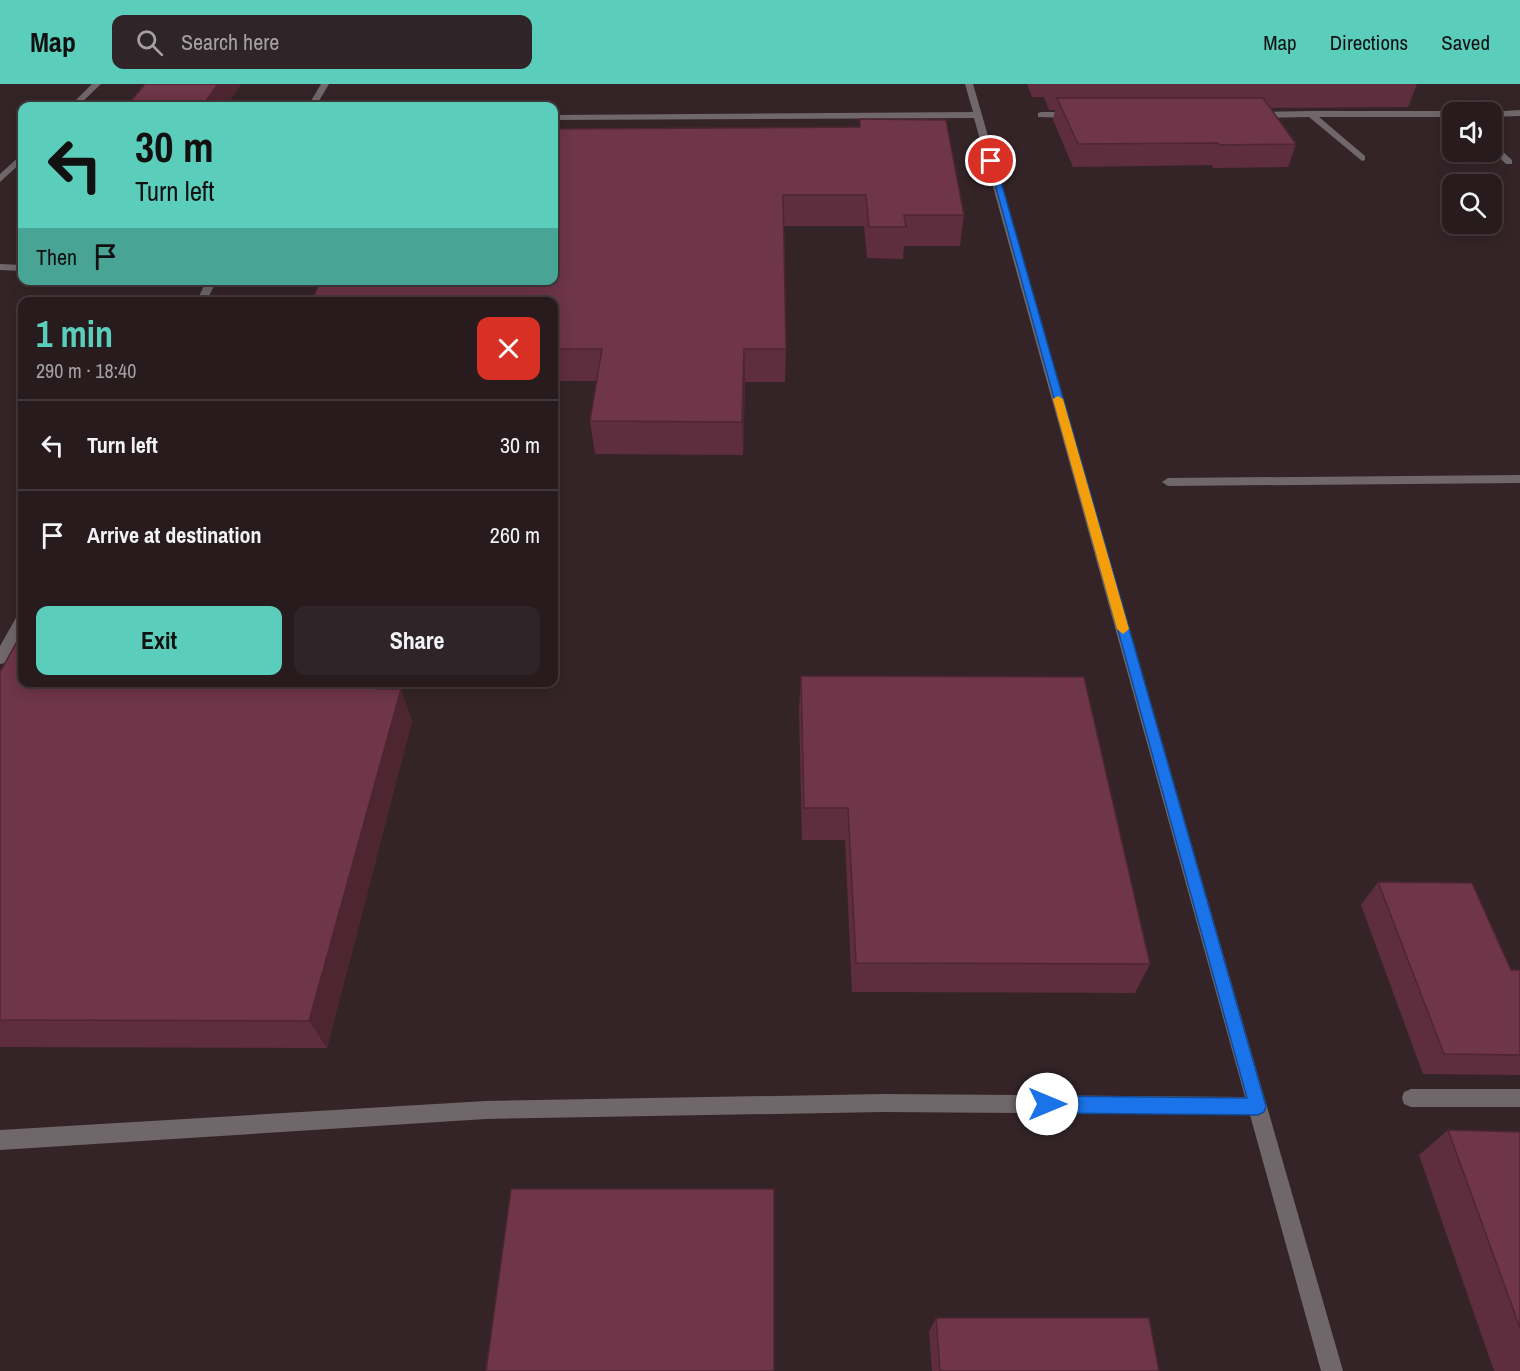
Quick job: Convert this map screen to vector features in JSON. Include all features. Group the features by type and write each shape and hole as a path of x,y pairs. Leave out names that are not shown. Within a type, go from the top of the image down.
{"street":[{"path":"78,102 97,84"},
{"path":"314,102 325,84"},
{"path":"969,84 1332,1371"},
{"path":"1310,114 1362,158"},
{"path":"1252,115 1442,114"},
{"path":"1502,114 1520,114"},
{"path":"558,118 978,115"},
{"path":"1041,116 1088,115"},
{"path":"1502,155 1509,162"},
{"path":"0,179 18,161"},
{"path":"0,267 18,268"},
{"path":"1168,482 1520,479"},
{"path":"0,659 18,626"},
{"path":"1411,1098 1520,1098"},
{"path":"0,1140 486,1110 883,1103 1258,1106"}],"building":[{"path":"145,84 218,84 205,102 130,102"},
{"path":"1057,98 1263,98 1296,144 1078,144"},
{"path":"860,119 946,120 964,215 904,215 906,227 869,227 866,195 783,195 786,349 744,349 742,422 590,421 602,349 558,349 558,297 313,297 319,285 558,285 558,129 860,127"},
{"path":"18,640 18,687 377,687 377,689 401,689 309,1021 0,1020 0,672"},
{"path":"801,676 1084,677 1150,964 856,963 848,808 804,808"},
{"path":"1378,882 1472,883 1511,970 1520,970 1520,1055 1444,1054"},
{"path":"1448,1130 1520,1132 1520,1328"},
{"path":"511,1189 774,1189 774,1371 486,1371"},
{"path":"936,1318 1149,1318 1159,1371 940,1371"}],"slow traffic":[{"path":"1058,399 1123,629"}],"route":[{"path":"991,161 1258,1106 1047,1104"}]}
